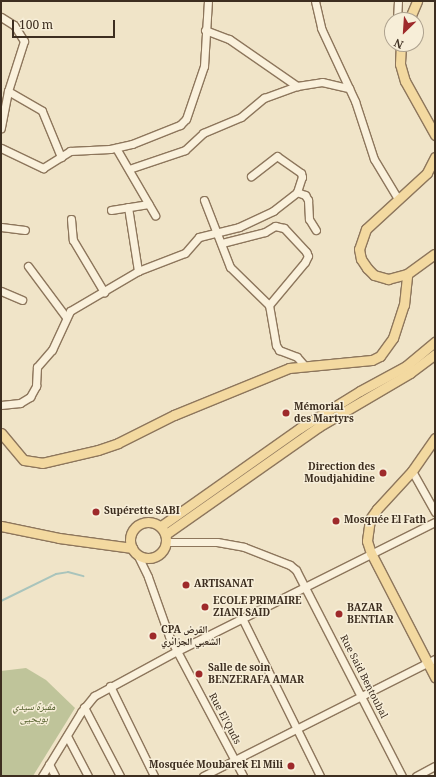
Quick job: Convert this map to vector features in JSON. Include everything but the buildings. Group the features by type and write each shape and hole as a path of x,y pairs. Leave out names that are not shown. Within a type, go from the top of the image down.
{"main road":[{"path":"416,4 424,1"},
{"path":"400,52 400,60 405,81 435,135"},
{"path":"435,157 427,173 366,229 359,249 360,259 374,275 388,279 407,274 435,254"},
{"path":"1,433 20,456 30,463 69,457 118,443 174,415 250,383 304,365 361,362 380,356 393,338 400,318 407,274"},
{"path":"1,526 134,551 144,558 159,555 164,534 292,439 406,366 435,342"},
{"path":"316,423 410,373 435,354"},
{"path":"435,438 412,471 370,519 367,541 382,574 431,661 435,677"},
{"path":"134,551 130,541 135,528 147,522 164,534"}],"street":[{"path":"1,148 38,168 47,168 70,151 116,148 176,127 186,119 204,66 205,30 208,1"},
{"path":"316,1 321,28 350,88 374,159 398,199"},
{"path":"397,12 398,1"},
{"path":"1,17 14,25 24,41 8,91 1,128"},
{"path":"205,30 228,39 275,68 297,86"},
{"path":"129,169 185,150 203,133 241,117 264,98 297,86 322,82 350,88"},
{"path":"8,91 42,111 61,157"},
{"path":"116,148 154,215"},
{"path":"1,405 20,403 30,397 36,386 37,367 52,350 66,317 75,307 104,292 138,271 185,253 199,238 259,218 297,192 302,177 301,173 282,157 274,157 251,176"},
{"path":"297,192 305,195 308,200 309,219 316,230"},
{"path":"204,200 208,213 218,232 230,267 269,305 276,345 279,350 297,356 304,365"},
{"path":"112,210 149,204"},
{"path":"128,207 138,271"},
{"path":"71,219 73,240 104,292"},
{"path":"222,244 265,232 275,226 284,228 306,252 308,256 305,262 269,305"},
{"path":"1,227 25,230"},
{"path":"28,266 66,317"},
{"path":"1,291 22,300"},
{"path":"412,471 435,512"},
{"path":"42,776 84,707 94,696 177,651 435,522"},
{"name":"Rue Said Bentoubal","path":"164,534 244,547 290,565 306,586 402,776"},
{"name":"Rue El'Quds","path":"134,551 177,651 243,776"},
{"path":"242,618 320,776"},
{"path":"203,776 431,661"},
{"path":"110,686 154,776"},
{"path":"84,707 120,776"},
{"path":"67,736 88,776"},
{"path":"49,764 55,776"},
{"path":"416,776 435,766"}],"green space":[{"name":"مقبرة سيدي بويحيى","path":"26,668 46,680 75,708 33,776 1,776 1,671"}],"waterway":[{"path":"1,601 56,574 68,572 83,576"}],"place":[{"name":"Mémorial des Martyrs","path":"286,413"},
{"name":"Direction des Moudjahidine","path":"383,473"},
{"name":"Supérette SABI","path":"96,512"},
{"name":"Mosquée El Fath","path":"336,521"},
{"name":"ARTISANAT","path":"186,585"},
{"name":"ECOLE PRIMAIRE ZIANI SAID","path":"205,607"},
{"name":"BAZAR BENTIAR","path":"339,614"},
{"name":"CPA القرض الشعبي الجزائري","path":"153,636"},
{"name":"Salle de soin BENZERAFA AMAR","path":"199,674"},
{"name":"Mosquée Moubarek El Mili","path":"291,766"}]}
